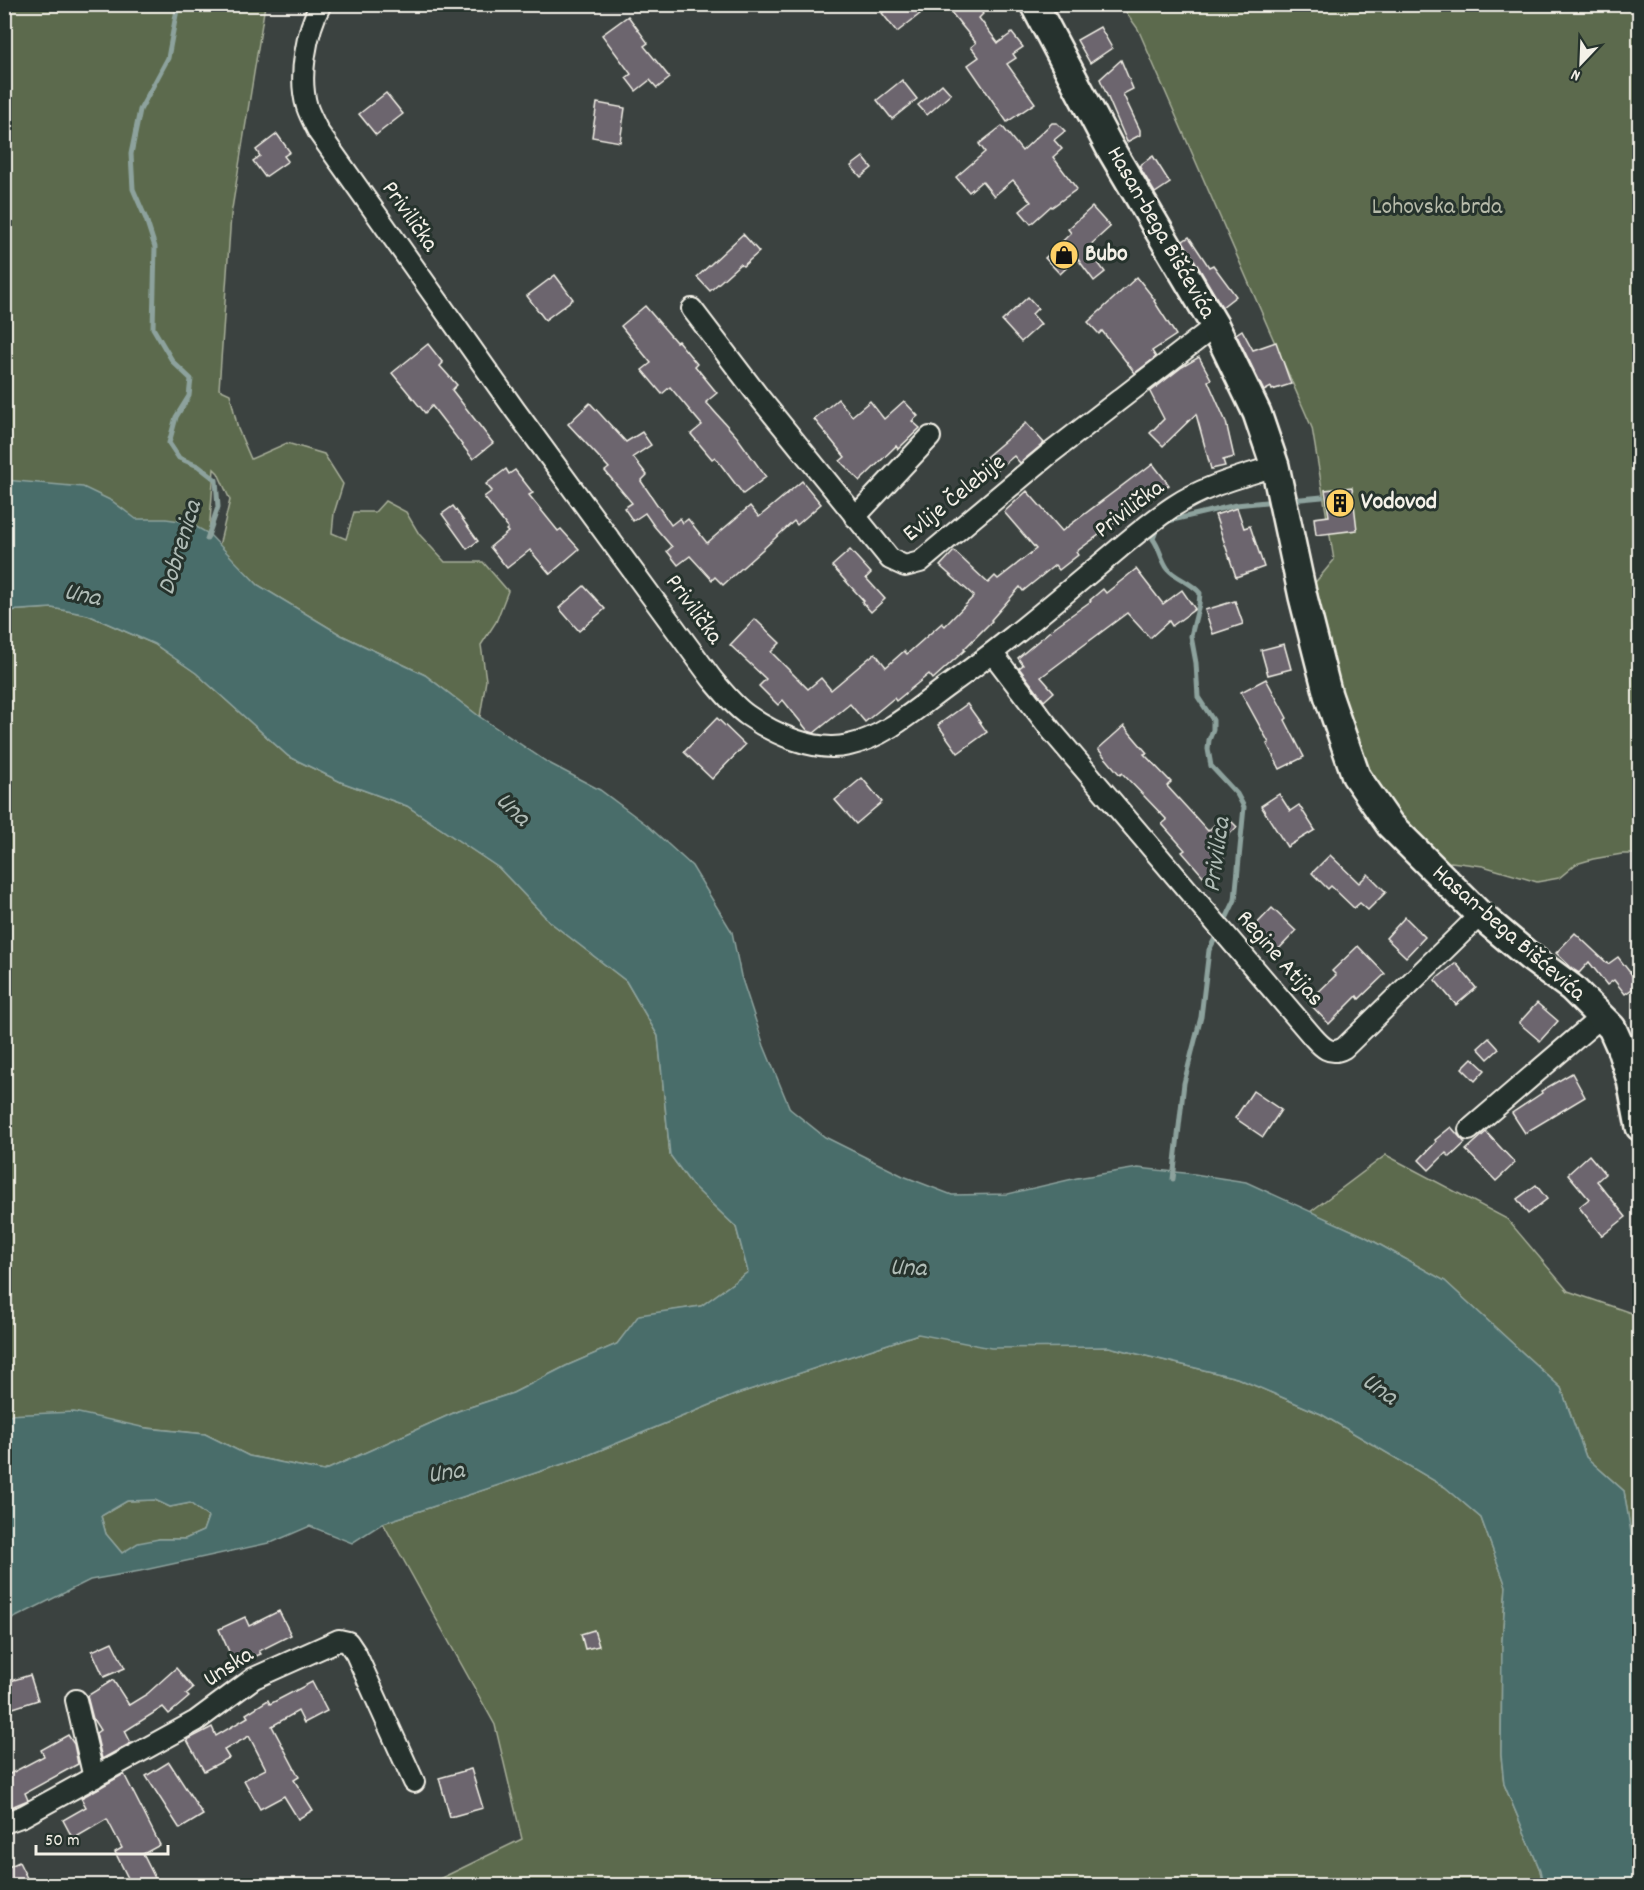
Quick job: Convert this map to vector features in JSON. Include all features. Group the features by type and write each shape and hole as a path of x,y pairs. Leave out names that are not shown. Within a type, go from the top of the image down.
{"street":[{"name":"Privilička","path":"321,4 310,32 304,62 303,89 307,107 319,133 514,410 712,679 746,714 765,726 807,743 832,747 864,741 892,726 993,654 1174,506 1220,484 1275,466"},
{"name":"Hasan-bega Bišćevića","path":"1034,4 1110,148 1215,326 1257,413 1275,466 1328,695 1356,776 1390,825 1480,915 1530,957 1572,988 1612,1028 1631,1080 1640,1127"},
{"name":"Evlije Čelebije","path":"692,309 855,517 890,559 905,567 920,562 1048,455 1215,326"},
{"path":"855,517 930,437"},
{"name":"Regine Atijas","path":"993,654 1051,730 1323,1048 1337,1052 1344,1048 1480,915"},
{"path":"1469,1130 1601,1017"},
{"name":"Unska","path":"4,1823 23,1816 196,1721 254,1678 339,1640 348,1642 356,1653 414,1782"},
{"path":"76,1700 94,1778"}],"green space":[{"path":"5,5 265,5 231,215 219,389 230,394 238,429 251,459 287,443 324,454 343,484 334,513 332,533 346,539 354,512 375,512 385,501 406,512 419,534 445,562 483,562 508,591 496,622 481,645 486,680 480,717 425,675 341,635 258,585 219,546 230,500 214,469 209,534 5,507"},
{"name":"Lohovska brda","path":"1121,5 1639,5 1639,854 1622,854 1593,859 1576,864 1559,878 1537,882 1483,866 1451,862 1432,868 1372,802 1303,597 1334,560 1312,428 1138,29"},
{"path":"52,608 88,615 154,644 196,673 288,756 341,782 407,806 499,868 550,922 626,981 658,1036 670,1155 692,1185 736,1227 748,1272 701,1306 639,1316 617,1344 566,1366 513,1393 458,1411 324,1471 249,1456 205,1434 5,1415 4,611"},
{"path":"1386,1155 1507,1219 1568,1291 1634,1314 1639,1313 1639,1586 1624,1491 1586,1457 1561,1388 1445,1281 1364,1236 1310,1212"},
{"path":"918,1334 1109,1347 1237,1378 1321,1414 1445,1487 1481,1518 1506,1586 1502,1641 1501,1755 1504,1784 1540,1870 1543,1885 427,1885 522,1839 495,1725 383,1523 581,1458 737,1394"},
{"path":"155,1500 170,1507 190,1503 208,1517 203,1531 185,1539 159,1539 122,1553 106,1534 101,1516 127,1501"}],"water":[{"name":"Una","path":"5,480 83,487 112,501 136,519 188,522 209,534 258,585 341,635 425,675 480,717 547,762 600,790 647,825 692,866 732,932 741,976 764,1046 790,1109 825,1137 903,1176 952,1195 1008,1194 1077,1178 1138,1168 1246,1182 1364,1236 1445,1281 1561,1388 1586,1457 1624,1491 1640,1586 1639,1885 1543,1885 1540,1870 1504,1784 1501,1755 1502,1641 1506,1586 1481,1518 1445,1487 1321,1414 1237,1378 1109,1347 991,1348 918,1334 737,1394 581,1458 383,1523 352,1543 310,1526 273,1542 90,1580 5,1621 5,1415 74,1412 146,1428 205,1434 249,1456 324,1471 458,1411 513,1393 566,1366 617,1344 639,1315 701,1306 748,1272 736,1227 692,1185 670,1155 658,1036 626,981 550,922 499,868 407,806 341,782 288,756 196,673 154,644 88,615 52,608 5,611","holes":["155,1500 170,1507 190,1503 208,1517 203,1531 185,1539 159,1539 138,1543 122,1553 106,1534 101,1516 127,1501"]}],"building":[{"path":"892,4 912,4 920,14 897,32 882,13"},
{"path":"957,4 976,4 983,14 979,18 998,43 1012,33 1023,47 1013,54 1016,58 1007,64 1035,103 1007,122 968,65 979,57 971,47 976,43 950,11"},
{"path":"628,16 648,43 644,46 670,78 657,88 650,80 636,91 626,78 631,74 602,35"},
{"path":"1100,27 1112,48 1090,63 1077,40"},
{"path":"1121,60 1133,89 1123,94 1140,130 1140,135 1127,142 1100,79"},
{"path":"902,80 917,99 892,119 877,100"},
{"path":"942,84 951,94 927,115 918,105"},
{"path":"386,93 403,114 376,135 359,114"},
{"path":"597,103 625,108 620,142 592,137"},
{"path":"1052,123 1057,123 1065,131 1054,140 1062,149 1053,157 1077,189 1051,206 1031,224 1020,211 1031,202 1013,180 994,196 982,181 969,192 956,177 985,152 979,144 1002,126 1022,151"},
{"path":"277,134 290,152 284,156 288,161 265,177 253,161 260,156 256,150"},
{"path":"1153,156 1170,183 1155,193 1139,166"},
{"path":"863,157 872,168 861,177 851,166"},
{"path":"1092,207 1110,227 1087,248 1105,272 1094,281 1077,258 1060,274 1045,258 1071,233 1068,229"},
{"path":"743,234 759,252 743,266 740,264 710,291 697,277"},
{"path":"1189,237 1209,267 1213,265 1236,296 1222,307 1183,241"},
{"path":"555,275 573,299 545,320 527,296"},
{"path":"1137,277 1155,300 1176,335 1152,351 1156,357 1135,373 1102,331 1099,334 1088,322"},
{"path":"1028,297 1038,308 1032,314 1041,324 1021,342 1002,321"},
{"path":"645,306 697,364 695,366 717,393 706,402 737,437 766,477 743,494 715,457 712,459 691,434 702,425 670,387 662,394 642,370 651,363 621,326"},
{"path":"1242,330 1253,350 1276,342 1291,384 1272,390 1271,387 1264,391 1236,334"},
{"path":"428,344 443,363 440,366 457,385 452,390 493,443 473,459 432,406 425,413 392,373"},
{"path":"1199,357 1211,379 1208,381 1226,422 1234,457 1223,460 1225,466 1211,469 1196,414 1163,446 1150,433 1164,419 1150,392"},
{"path":"838,399 852,416 870,401 884,419 904,401 918,416 912,421 920,428 898,449 896,446 860,481 840,461 845,457 814,419"},
{"path":"590,403 626,442 642,432 651,445 633,457 647,475 641,481 671,525 680,518 683,523 688,519 707,543 750,506 759,517 802,481 821,504 797,525 794,521 723,585 715,577 712,580 690,556 678,565 667,551 672,547 645,513 633,521 624,508 632,503 605,471 609,468 568,424"},
{"path":"1026,423 1044,443 1020,463 1014,456 997,470 986,457"},
{"path":"1153,464 1169,485 1124,520 1122,518 1076,552 1078,555 1059,570 1055,565 1023,591 1020,587 965,650 933,679 929,674 865,722 850,704 814,733 808,731 783,700 778,705 759,686 766,679 730,645 755,619 780,643 771,652 808,689 821,678 831,690 875,653 886,667 904,651 907,654 942,623 945,626 974,596 940,566 954,551 988,583 995,576 998,579 1036,549 1004,512 1027,491 1062,531"},
{"path":"506,469 509,474 515,470 533,493 529,495 558,531 561,529 579,549 550,574 530,550 507,568 490,547 508,532 506,530 508,528 484,497 492,491 486,484"},
{"name":"Vodovod","path":"1352,487 1357,530 1316,535 1314,518 1329,516 1325,490"},
{"path":"453,506 478,541 467,549 442,514"},
{"path":"1237,508 1244,528 1250,526 1264,567 1236,577 1215,515"},
{"path":"850,550 871,573 866,578 885,599 871,612 832,566"},
{"path":"1136,569 1163,604 1182,590 1195,609 1172,626 1169,621 1150,638 1127,613 1041,677 1054,692 1044,701 1019,668 1023,665 1018,658 1103,589 1106,593"},
{"path":"584,586 605,609 579,631 559,608"},
{"path":"1235,601 1243,624 1213,634 1205,610"},
{"path":"1284,644 1291,669 1268,675 1261,650"},
{"path":"1266,679 1304,757 1280,769 1267,744 1269,743 1241,692"},
{"path":"967,704 987,732 958,753 938,725"},
{"path":"717,718 745,745 712,779 684,752"},
{"path":"1124,726 1147,753 1144,754 1171,782 1167,786 1208,831 1225,815 1237,827 1215,848 1224,858 1203,876 1182,852 1185,850 1162,824 1167,820 1122,773 1120,775 1098,749"},
{"path":"862,778 882,802 856,824 835,800"},
{"path":"1279,794 1290,811 1299,805 1315,830 1287,847 1261,806"},
{"path":"1330,855 1359,883 1368,874 1386,892 1368,910 1360,903 1354,908 1331,886 1328,889 1312,873"},
{"path":"1272,908 1296,931 1275,953 1251,930"},
{"path":"1405,917 1425,937 1406,957 1386,938"},
{"path":"1575,933 1608,964 1618,957 1639,984 1625,994 1614,980 1607,985 1589,962 1579,973 1574,970 1556,953"},
{"path":"1358,946 1385,974 1359,999 1357,996 1329,1024 1308,1002 1336,975 1332,971"},
{"path":"1456,963 1476,988 1456,1005 1435,980"},
{"path":"1537,1003 1558,1021 1540,1041 1519,1023"},
{"path":"1489,1038 1499,1049 1488,1059 1478,1048"},
{"path":"1472,1058 1485,1070 1475,1081 1462,1068"},
{"path":"1572,1073 1585,1097 1525,1133 1512,1113 1542,1093 1541,1091"},
{"path":"1253,1091 1281,1110 1263,1137 1235,1118"},
{"path":"1451,1127 1465,1143 1450,1157 1446,1153 1429,1170 1419,1160 1436,1142 1435,1140"},
{"path":"1486,1132 1515,1163 1496,1181 1466,1150"},
{"path":"1589,1155 1605,1174 1597,1181 1626,1217 1602,1236 1579,1207 1589,1199 1568,1174"},
{"path":"1536,1185 1547,1199 1528,1214 1517,1199"},
{"path":"279,1611 291,1635 259,1651 261,1654 235,1665 219,1629 245,1617 249,1626"},
{"path":"594,1630 599,1646 585,1649 581,1634"},
{"path":"112,1642 125,1668 104,1677 92,1651"},
{"path":"176,1668 193,1688 186,1694 189,1697 169,1714 163,1707 125,1731 131,1743 102,1759 96,1733 100,1730 93,1719 87,1696 113,1680 129,1705 147,1694"},
{"path":"30,1675 38,1700 4,1711 4,1683"},
{"path":"312,1682 327,1711 304,1723 298,1711 272,1726 299,1777 294,1780 313,1810 298,1819 284,1796 260,1809 244,1780 266,1769 249,1736 224,1750 229,1758 204,1771 187,1740 212,1727 216,1736 248,1717 246,1714 268,1700 270,1704"},
{"path":"68,1735 74,1744 78,1764 25,1793 28,1800 4,1810 4,1777 44,1756 41,1750"},
{"path":"169,1762 203,1815 180,1829 146,1776"},
{"path":"471,1769 483,1808 450,1817 439,1778"},
{"path":"124,1774 160,1845 143,1854 159,1886 132,1886 115,1852 122,1848 107,1819 73,1839 63,1820 86,1807 81,1798"},
{"path":"19,1862 31,1886 4,1886 4,1869"}],"waterway":[{"name":"Dobrenica","path":"178,4 168,58 140,110 131,154 133,189 155,247 153,328 173,362 191,379 189,396 176,417 169,443 179,458 198,466 216,480 218,507 207,539"},
{"name":"Privilica","path":"1291,500 1322,497"},
{"name":"Privilica","path":"1164,522 1236,505 1276,501"},
{"name":"Privilica","path":"1157,528 1153,539 1166,565 1171,572 1200,593 1191,636 1196,663 1198,697 1213,720 1208,749 1211,766 1237,794 1244,807 1235,900 1223,925"},
{"name":"Privilica","path":"1173,1179 1184,1083 1201,1017 1209,950 1218,933"}],"place":[{"name":"Bubo","path":"1064,255"},
{"name":"Vodovod","path":"1340,503"}]}
